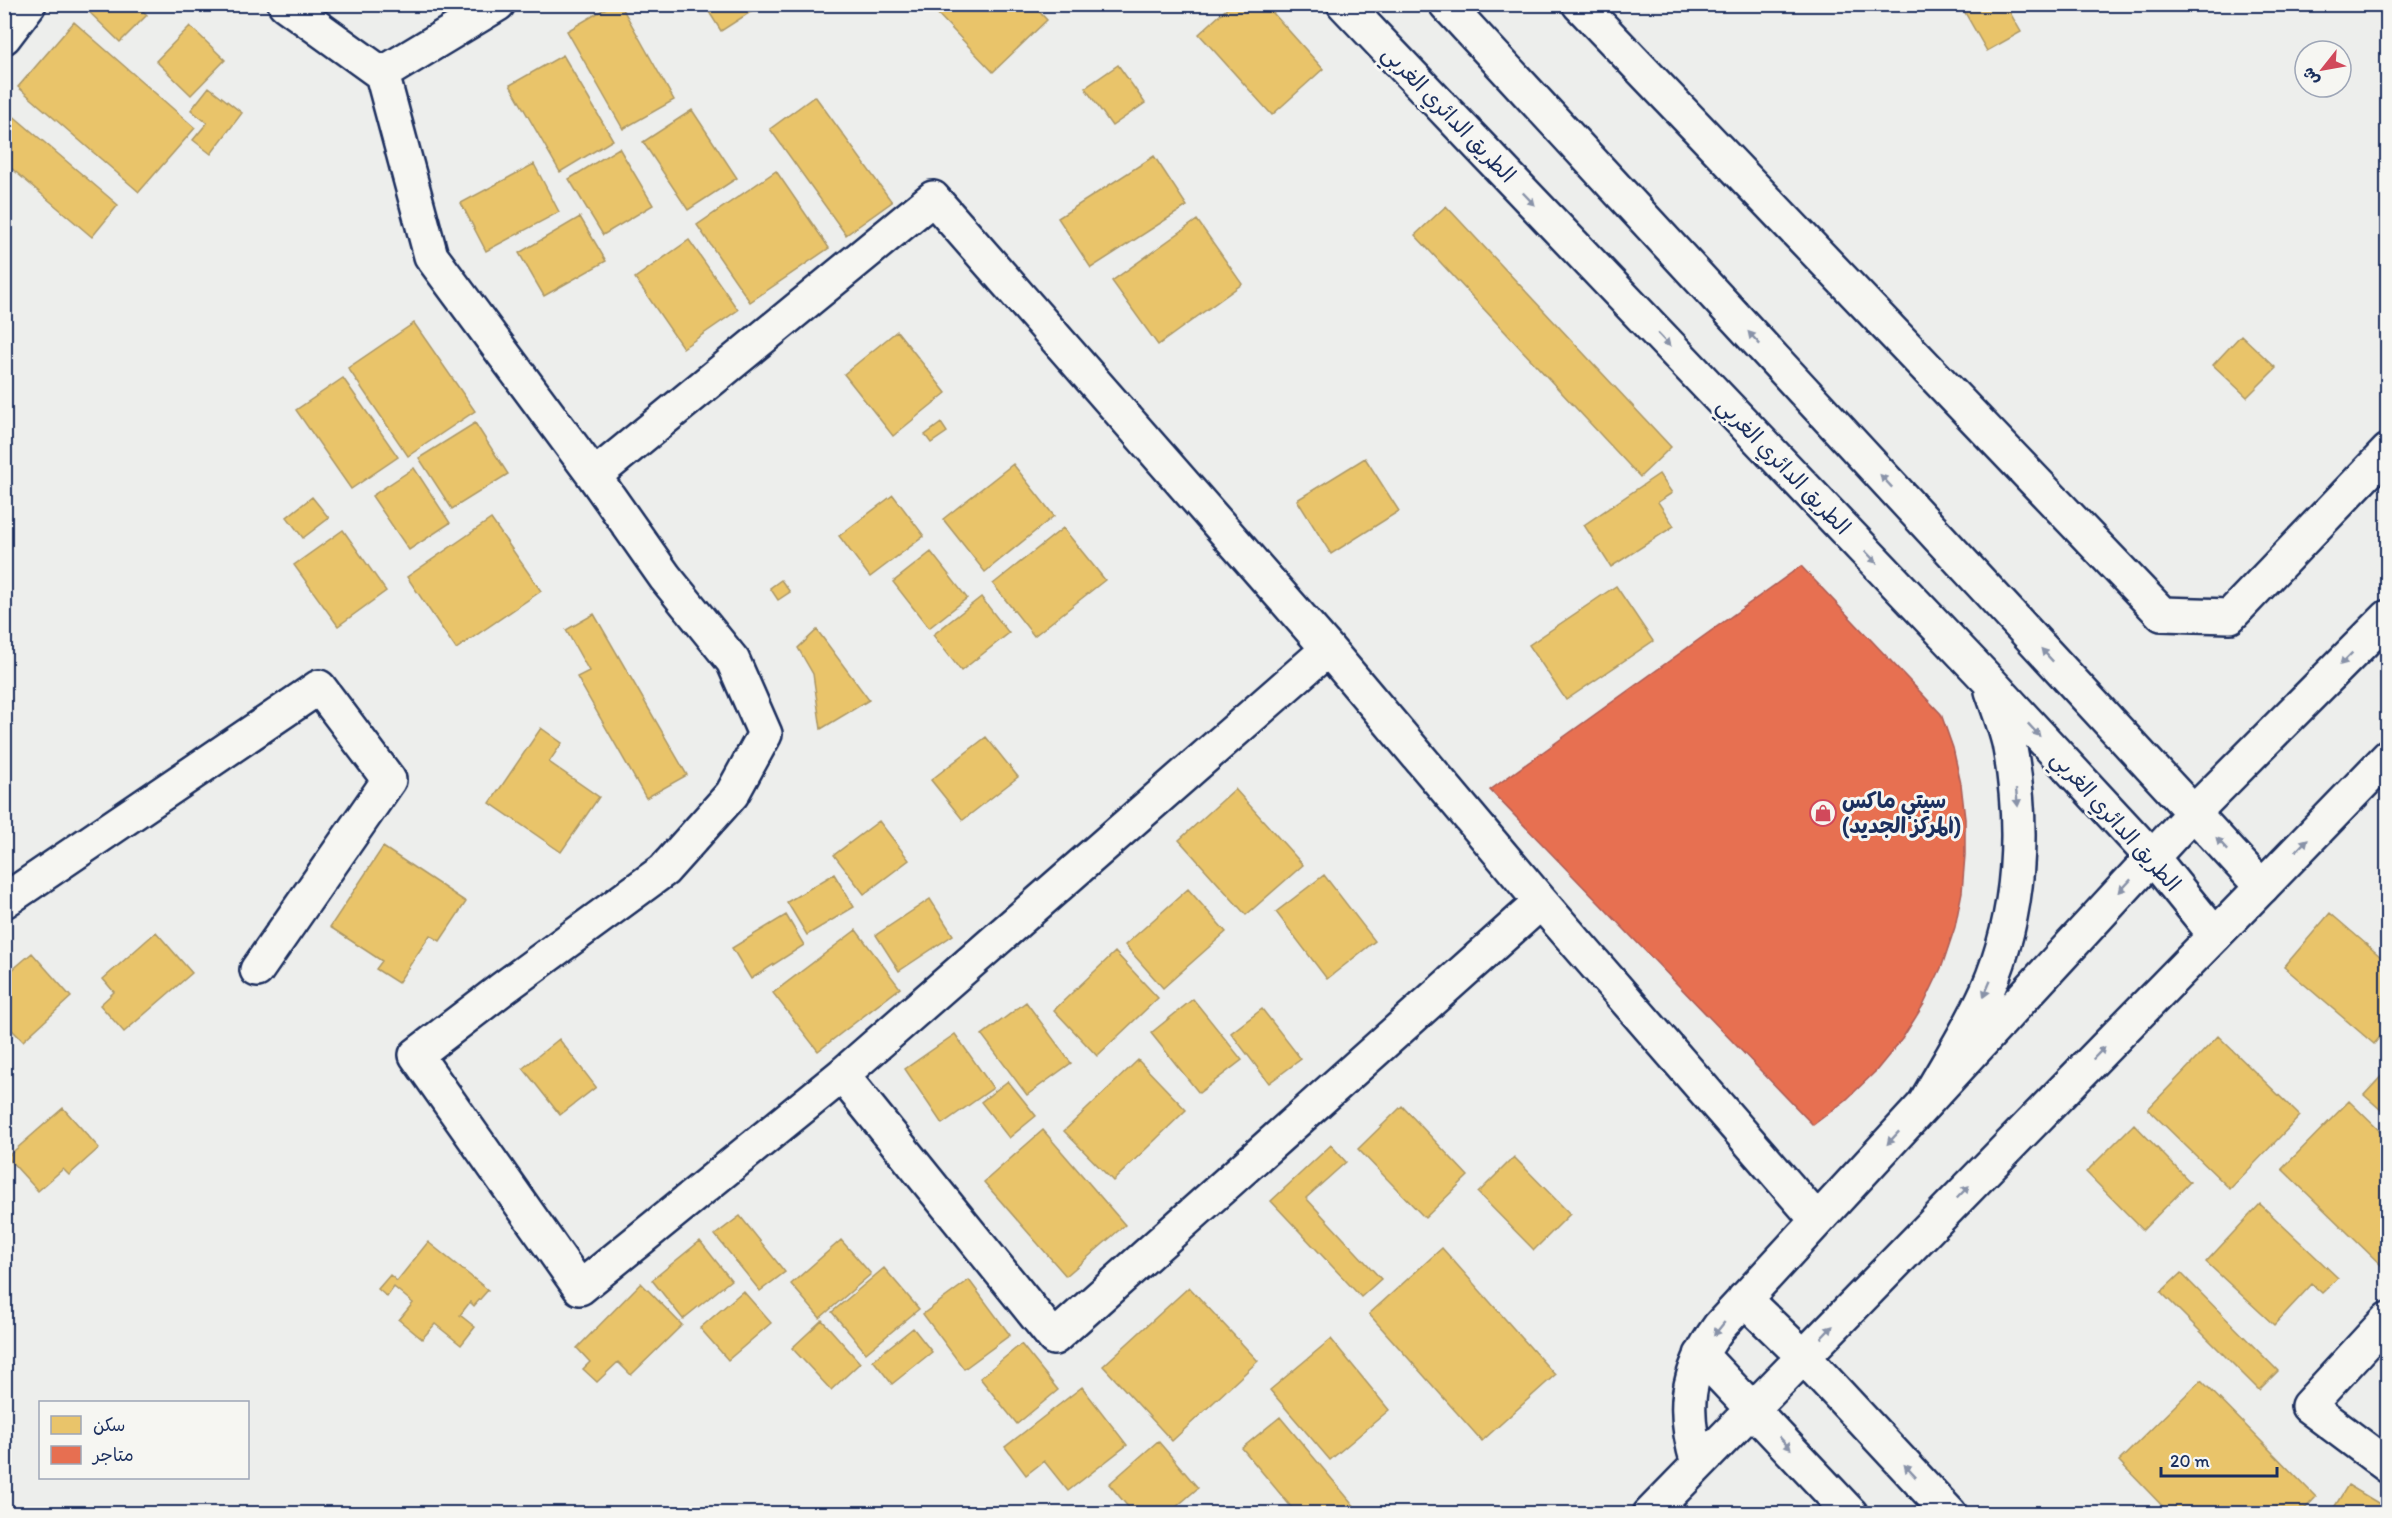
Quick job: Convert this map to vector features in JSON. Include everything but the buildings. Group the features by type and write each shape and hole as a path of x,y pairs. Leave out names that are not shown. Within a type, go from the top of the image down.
{"street":[{"path":"4,36 29,4"},
{"path":"285,4 382,75 431,256 594,476 665,577 733,661 765,734 732,794 664,870 416,1055 580,1288 842,1075 1328,649"},
{"path":"382,75 498,4"},
{"name":"الطريق الدائري الغربي","path":"1344,4 1989,681 2151,857 2215,935"},
{"path":"1446,4 2262,887"},
{"path":"1579,4 2162,614 2230,616 2388,451"},
{"path":"594,476 933,198 1328,649 1541,902 1817,1220"},
{"path":"1698,1464 1690,1437 1688,1409 1692,1381 1701,1355 1719,1328 2151,857 2388,617"},
{"path":"1925,1103 1987,991 2008,930 2018,868 2019,804 2008,741 1989,681"},
{"path":"4,901 319,687 389,780 257,970"},
{"path":"1650,1514 2388,757"},
{"path":"842,1075 1054,1338 1541,902"},
{"path":"1744,1299 1803,1356 1950,1514"},
{"path":"2388,1318 2308,1406 2388,1466"},
{"path":"1701,1355 1851,1514"}],"place":[{"name":"سيتي ماكس (المركز الجديد)","path":"1823,813"}]}
